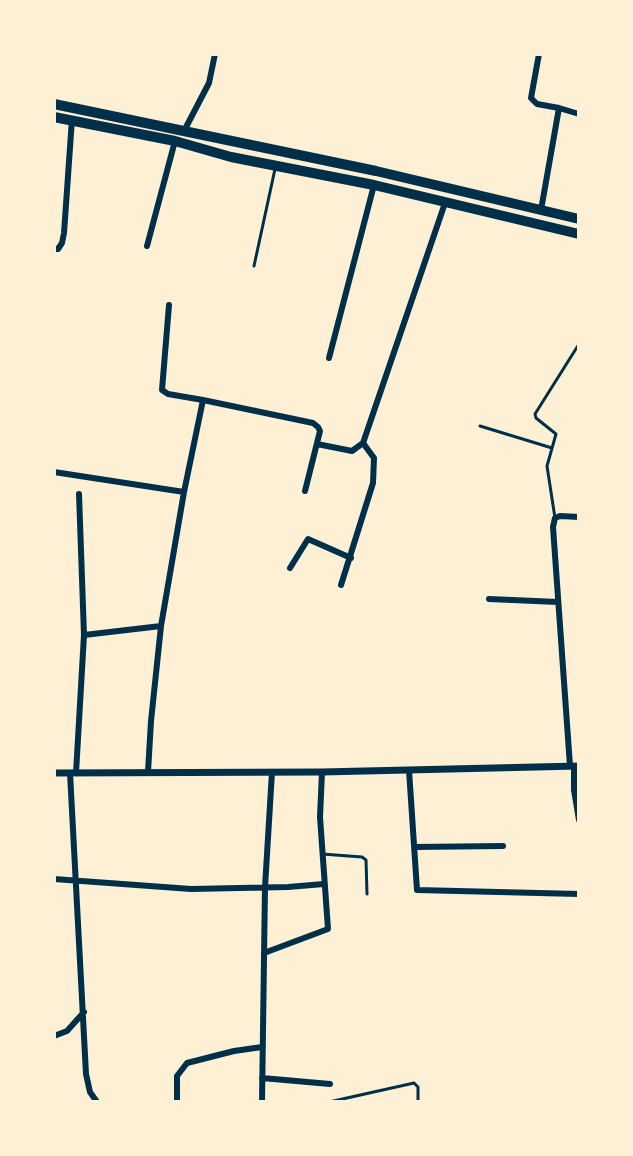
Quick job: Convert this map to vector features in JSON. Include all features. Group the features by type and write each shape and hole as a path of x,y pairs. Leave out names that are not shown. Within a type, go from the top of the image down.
{"highway":[{"path":"54,104 376,171 579,219"},
{"path":"54,117 374,185 579,234"},
{"path":"193,146 197,134"},
{"path":"480,210 482,196"}],"street":[{"path":"184,131 209,83 215,54"},
{"path":"539,54 531,98 537,104 579,114"},
{"path":"541,210 559,108"},
{"path":"54,249 62,243 64,233 72,119"},
{"path":"147,246 175,141"},
{"path":"329,358 374,185"},
{"path":"317,444 352,451 363,443 445,203"},
{"path":"169,305 162,390 168,394 313,423 320,431 305,491"},
{"path":"148,772 161,626 203,400"},
{"path":"341,585 373,483 374,458 363,443"},
{"path":"54,472 184,492"},
{"path":"79,494 84,635 73,773 88,1085 97,1102"},
{"path":"579,517 560,516 555,518 553,527 579,820"},
{"path":"290,568 308,539 351,558"},
{"path":"489,599 558,602"},
{"path":"84,635 161,626"},
{"path":"54,773 322,772 574,766"},
{"path":"409,770 416,888 420,891 579,894"},
{"path":"262,1102 265,887 272,772"},
{"path":"264,953 328,929 322,854 322,772"},
{"path":"415,847 503,846"},
{"path":"54,879 191,889 324,884"},
{"path":"54,1036 67,1031 84,1012"},
{"path":"177,1102 177,1076 187,1063 262,1047"},
{"path":"262,1078 330,1084"}],"lane":[{"path":"254,266 275,166"},
{"path":"555,518 547,466 556,434 535,414 579,344"},
{"path":"480,426 552,448"},
{"path":"322,854 362,857 366,860 367,894"},
{"path":"329,1102 414,1083 418,1087 418,1102"}]}
